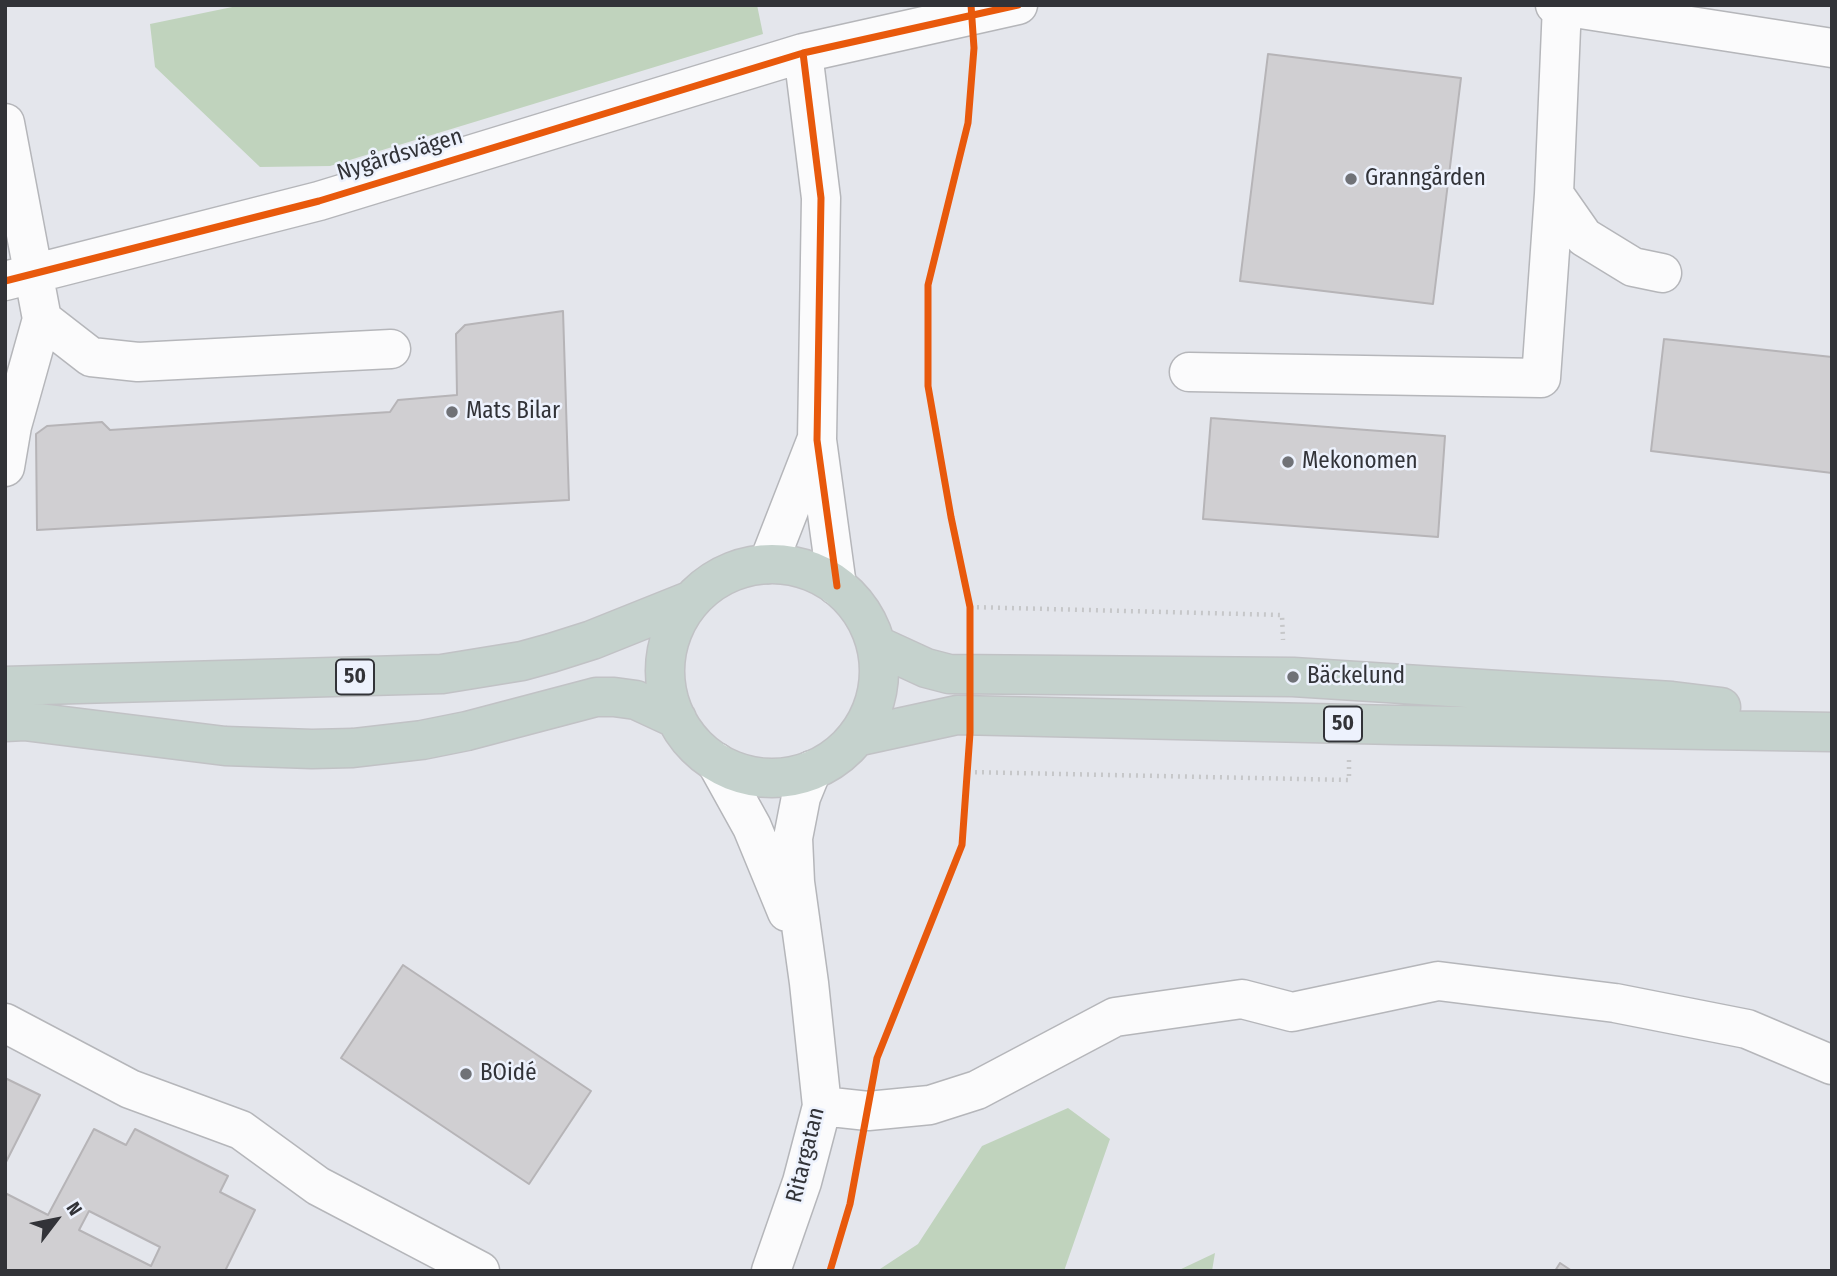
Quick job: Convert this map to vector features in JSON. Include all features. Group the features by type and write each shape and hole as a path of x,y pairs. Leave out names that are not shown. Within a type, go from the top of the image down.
{"highway":[{"path":"768,564 792,566 816,573 837,586 855,604 876,645 879,672 876,697 867,721 856,737 834,758 812,770 788,777 770,778 738,773 716,762 696,747 670,704 665,680 666,655 673,631 692,600 721,577 743,568 768,564"},
{"name":"50","path":"5,686 442,674 522,661 551,653 592,640 692,600"},
{"name":"50","path":"876,645 926,668 949,674 1362,680 1672,701 1832,720"},
{"path":"5,722 24,721 225,746 312,749 353,748 422,740 596,697 614,696 636,700 677,719"},
{"name":"50","path":"856,737 957,715 1832,732"}],"street":[{"name":"Nygårdsvägen","path":"19,277 319,201 803,53 1018,5"},
{"path":"1555,5 1832,48"},
{"path":"1189,372 1541,378 1554,194 1562,6"},
{"path":"803,53 821,198 817,440 837,586"},
{"path":"5,123 19,277 42,319 91,357 138,362 391,349"},
{"path":"1554,194 1584,237 1633,267 1662,273"},
{"path":"5,467 16,375 42,319"},
{"path":"768,564 817,440"},
{"name":"Ritargatan","path":"716,762 752,827 803,953"},
{"name":"Ritargatan","path":"771,1271 802,1182 822,1106 809,983 794,882 793,838 801,797 812,770"},
{"path":"822,1106 868,1111 930,1105 977,1090 1115,1017 1242,999 1292,1012 1437,981 1615,1003 1747,1029 1832,1065"},
{"path":"5,1023 130,1089 241,1130 318,1186 479,1270"}],"path":[{"path":"967,594 970,619"},
{"path":"970,607 1282,615 1283,650"},
{"path":"968,772 1349,779 1349,753"},
{"path":"967,785 969,759"}],"green space":[{"path":"242,5 757,5 763,34 330,166 260,167 155,67 150,24"},
{"path":"1068,1108 1110,1139 1064,1271 877,1271 918,1244 982,1146"},
{"path":"1215,1253 1212,1271 1177,1271"}],"building":[{"name":"Granngården","path":"1268,54 1461,78 1433,304 1240,281"},
{"path":"563,311 569,500 37,530 36,434 47,426 102,422 110,430 390,412 398,400 457,395 456,334 465,325"},
{"path":"1664,339 1832,357 1832,473 1651,451"},
{"path":"1211,418 1445,436 1438,537 1203,519"},
{"name":"BOidé","path":"403,965 591,1091 529,1184 341,1058"},
{"path":"5,1078 40,1095 5,1164"},
{"path":"94,1129 126,1145 135,1129 228,1176 220,1192 255,1210 225,1271 5,1271 5,1193 48,1215","holes":["89,1211 160,1247 151,1266 79,1230"]},
{"path":"1560,1263 1572,1271 1555,1271"}],"cycle path":[{"path":"830,1271 850,1204 877,1058 962,845 970,733 970,607 928,386 928,285 968,123 974,48 971,5"},
{"path":"5,281 319,201 803,53 1018,5"},
{"path":"803,53 821,198 817,440 837,586"}],"place":[{"name":"Granngården","path":"1351,179"},
{"name":"Mats Bilar","path":"452,412"},
{"name":"Mekonomen","path":"1288,462"},
{"name":"Bäckelund","path":"1293,677"},
{"name":"BOidé","path":"466,1074"}]}
